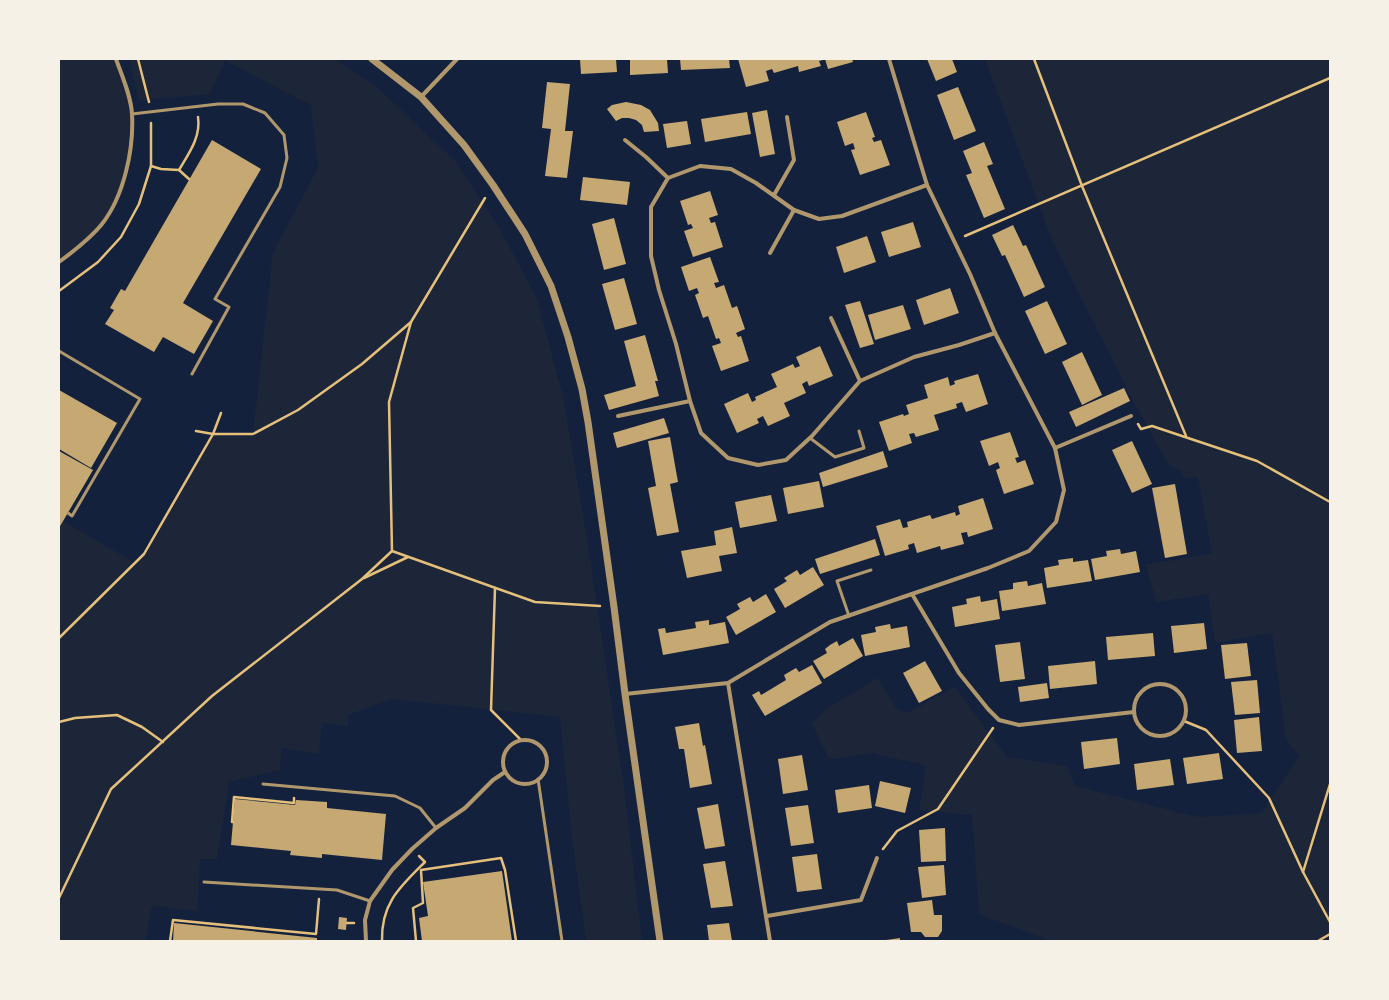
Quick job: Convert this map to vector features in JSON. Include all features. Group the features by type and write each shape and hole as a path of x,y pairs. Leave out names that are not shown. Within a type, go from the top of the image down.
{"street":[{"path":"59,262 81,246 103,223 119,195 130,156 132,114 116,59"},
{"path":"372,59 421,97 464,145 493,185 525,234 551,286 568,337 588,422 660,941"},
{"path":"421,97 457,59"},
{"path":"625,694 728,683 830,622 988,568 1029,551 1056,522 1064,490 1055,448 995,333 970,274 927,185 889,59"},
{"path":"774,195 794,160 787,117"},
{"path":"625,140 668,178"},
{"path":"927,185 842,216 819,219 794,210 774,195 731,169 700,166 668,178 651,207 650,256 676,344 690,401 701,433 728,458 758,465 786,460 810,438 860,382 914,357 959,345 995,333"},
{"path":"770,253 794,210"},
{"path":"831,318 860,382"},
{"path":"618,416 690,401"},
{"path":"1055,448 1131,416"},
{"path":"912,594 959,673 988,709 999,720 1019,725 1134,712"},
{"path":"728,683 770,941"},
{"path":"1161,684 1175,688 1184,699 1186,706 1184,721 1179,728 1164,736 1156,736 1141,728 1136,720 1134,712 1134,705 1141,692 1147,687 1161,684"},
{"path":"528,740 539,745 543,750 547,762 543,774 538,779 532,782 516,782 505,772 503,765 505,752 509,746 515,742 528,740"},
{"path":"366,941 365,924 370,901 392,870 412,849 436,828 465,808 493,780 505,772"},
{"path":"767,916 861,900 877,858"}],"lane":[{"path":"132,114 196,106 243,104 265,113 284,135 287,158 280,187 215,299 229,307 192,374"},
{"path":"59,351 140,399 72,516 68,513"},
{"path":"810,438 835,458 864,448 859,430"},
{"path":"849,616 837,581 871,570"},
{"path":"538,779 562,941"},
{"path":"263,784 395,796 420,808 436,828"},
{"path":"204,882 337,890 370,901"}],"path":[{"path":"1034,59 1082,186 1186,436"},
{"path":"953,241 1330,78"},
{"path":"179,170 196,142 199,126 196,106"},
{"path":"152,166 161,169 179,170 189,179"},
{"path":"59,898 111,789 212,696 362,579 392,551 389,402 411,322 482,205"},
{"path":"196,431 213,434 253,434 298,410 362,364 411,322"},
{"path":"59,638 144,554 213,434 221,413"},
{"path":"1131,416 1141,429 1152,426 1186,436 1257,461 1330,502"},
{"path":"392,551 535,602 614,607"},
{"path":"362,579 408,557"},
{"path":"495,588 491,710 521,740"},
{"path":"59,722 74,718 117,715 142,727 163,742"},
{"path":"877,858 897,831 938,809 999,720"},
{"path":"1184,721 1206,730 1269,798 1303,872 1330,922"},
{"path":"1303,872 1330,784"},
{"path":"233,822 234,797 294,803 294,798 311,799 312,788"},
{"path":"382,941 383,924 387,907 396,892 426,862 412,849"},
{"path":"416,941 413,908 423,903 421,870 501,858 505,870 516,941"},
{"path":"170,941 173,920 316,934 321,889"},
{"path":"1318,941 1330,934"}],"shaded area":[{"path":"59,59 116,59 132,114 131,156 119,195 103,223 81,246 59,262"},
{"path":"129,59 335,59 377,87 456,162 500,229 537,299 564,401 591,565 625,794 642,941 586,941 571,830 560,717 392,699 348,715 348,726 322,723 319,754 282,748 280,770 229,782 217,859 200,859 197,911 152,906 145,941 59,941 59,528 63,521 135,563 144,554 213,434 253,434 273,252 318,168 311,105 225,61 210,94 139,101"},
{"path":"985,59 1330,59 1330,941 1050,941 979,914 972,815 919,810 926,766 873,753 829,759 812,724 826,709 878,678 896,708 907,713 955,687 1007,757 1067,766 1075,786 1198,817 1262,813 1299,756 1286,740 1272,633 1215,643 1208,594 1156,602 1146,565 1212,553 1198,477 1183,478 1181,470 1169,466 1135,404 1052,240"}],"building":[{"path":"580,59 616,59 617,72 581,74"},
{"path":"630,59 667,59 668,73 630,75"},
{"path":"680,59 729,59 730,68 681,70"},
{"path":"738,59 823,60 819,61 821,66 799,72 798,66 774,73 772,69 766,71 769,81 746,87"},
{"path":"825,59 852,59 853,62 828,69"},
{"path":"927,59 952,59 957,72 936,81"},
{"path":"547,82 570,84 565,131 573,131 567,178 545,176 551,129 542,128"},
{"path":"958,87 976,131 954,140 937,95"},
{"path":"626,102 641,105 650,110 658,123 659,131 644,132 642,125 636,120 629,118 622,118 616,121 607,109 612,105"},
{"path":"767,110 775,154 760,157 752,113"},
{"path":"747,112 751,134 705,142 701,119"},
{"path":"866,112 875,137 872,138 874,142 881,140 890,165 860,175 851,150 855,149 853,143 845,146 837,122"},
{"path":"687,121 691,144 667,148 663,124"},
{"path":"212,140 261,169 183,303 213,321 194,354 163,337 154,352 105,324 114,310 110,308 121,289 125,291"},
{"path":"984,142 993,164 987,166 1005,209 984,218 966,175 972,173 963,151"},
{"path":"583,177 630,182 627,205 580,200"},
{"path":"710,191 718,215 709,218 711,223 715,222 723,247 693,257 684,231 693,228 691,224 688,225 680,201"},
{"path":"614,218 626,264 604,270 592,224"},
{"path":"913,222 921,247 889,257 881,232"},
{"path":"1013,225 1023,246 1026,245 1045,287 1024,297 1005,255 1002,256 992,235"},
{"path":"867,236 876,262 844,273 836,247"},
{"path":"710,257 719,282 714,283 716,288 724,285 732,308 737,306 745,329 736,333 738,337 741,336 749,361 721,371 712,346 721,343 719,338 716,339 708,316 703,318 695,295 699,293 697,288 689,291 681,267"},
{"path":"624,278 637,324 615,330 602,284"},
{"path":"950,288 959,313 924,325 916,300"},
{"path":"860,301 874,344 860,348 845,305"},
{"path":"1047,301 1067,344 1045,354 1025,311"},
{"path":"903,305 911,329 875,340 868,315"},
{"path":"645,335 658,381 655,381 659,396 609,410 604,395 636,386 624,341"},
{"path":"820,346 833,376 809,386 807,381 802,384 806,393 784,403 790,416 768,426 763,416 757,419 759,423 737,433 724,404 748,393 752,402 756,400 755,397 777,387 771,374 793,364 795,368 800,366 796,357"},
{"path":"1082,352 1102,395 1082,405 1062,362"},
{"path":"978,374 988,404 966,412 962,402 956,404 957,408 934,415 939,430 916,437 914,433 909,434 912,443 889,451 879,422 903,414 904,416 909,414 906,405 928,398 924,385 948,377 950,386 955,384 954,381"},
{"path":"1124,388 1130,401 1076,427 1069,412"},
{"path":"59,390 117,423 91,468 59,449"},
{"path":"664,418 669,433 617,448 613,433"},
{"path":"1010,432 1019,457 1015,458 1017,463 1025,460 1034,484 1004,494 996,470 1000,468 998,462 989,466 980,441"},
{"path":"670,437 678,482 670,484 679,532 657,536 648,488 656,486 648,441"},
{"path":"1132,441 1152,484 1132,493 1112,450"},
{"path":"59,451 93,470 59,528"},
{"path":"883,451 888,467 823,487 819,473"},
{"path":"819,481 824,507 788,514 783,488"},
{"path":"1175,484 1187,554 1165,558 1152,488"},
{"path":"771,495 777,521 740,528 735,502"},
{"path":"983,498 993,529 968,537 967,532 961,533 964,544 941,550 940,546 917,553 914,543 908,545 909,549 885,556 876,526 900,519 903,528 908,527 907,522 930,515 932,519 955,512 956,516 960,514 958,506"},
{"path":"732,527 737,553 719,556 722,571 687,578 681,551 716,545 714,531"},
{"path":"875,539 880,555 820,574 815,559"},
{"path":"1120,549 1121,554 1136,551 1140,572 1095,580 1091,559 1107,556 1106,551"},
{"path":"1073,558 1073,562 1088,560 1092,581 1047,588 1044,568 1059,565 1058,560"},
{"path":"813,567 824,585 785,608 774,589 787,581 784,578 797,570 800,575"},
{"path":"1027,581 1028,586 1042,583 1046,604 1002,611 999,591 1013,589 1013,583"},
{"path":"766,594 776,612 736,635 726,617 740,609 737,604 750,597 753,602"},
{"path":"980,596 981,602 997,599 1000,619 955,627 952,607 967,604 966,599"},
{"path":"709,620 709,625 725,622 729,643 663,655 658,629 665,628 666,633 696,628 695,622"},
{"path":"1204,623 1207,649 1174,653 1171,626"},
{"path":"890,624 891,629 907,626 910,647 865,656 861,635 876,632 875,627"},
{"path":"1153,633 1155,656 1108,660 1106,637"},
{"path":"853,638 863,656 824,679 813,661 827,653 825,649 830,645 837,641 839,646"},
{"path":"1020,642 1025,679 1000,682 995,645"},
{"path":"1247,643 1251,676 1225,679 1221,645"},
{"path":"925,661 942,691 919,703 903,673"},
{"path":"1095,661 1097,684 1050,689 1048,666"},
{"path":"812,665 822,683 765,716 752,695 759,691 761,695 786,680 784,675 796,668 799,672"},
{"path":"1257,680 1260,713 1235,715 1231,682"},
{"path":"1047,683 1049,698 1020,702 1018,687"},
{"path":"1259,717 1262,751 1237,753 1234,720"},
{"path":"699,723 703,746 705,745 712,784 690,788 684,749 679,749 675,727"},
{"path":"1117,738 1120,764 1084,769 1081,742"},
{"path":"1219,753 1223,779 1187,784 1183,758"},
{"path":"802,755 808,790 783,794 778,759"},
{"path":"1170,759 1174,785 1137,790 1134,764"},
{"path":"880,781 911,788 905,813 875,806"},
{"path":"869,785 872,808 838,813 835,790"},
{"path":"235,799 295,805 296,800 327,802 327,808 386,814 382,860 322,854 322,858 290,855 291,851 231,845"},
{"path":"718,804 725,846 705,849 697,808"},
{"path":"808,805 814,843 791,846 785,808"},
{"path":"945,828 946,861 921,862 919,830"},
{"path":"817,854 822,889 797,892 792,857"},
{"path":"725,861 733,906 711,908 703,864"},
{"path":"944,865 946,895 922,898 918,867"},
{"path":"502,871 512,941 422,941 419,918 428,916 423,882"},
{"path":"932,900 934,915 942,915 942,931 938,937 925,937 921,932 911,932 907,903"},
{"path":"339,917 347,918 346,930 338,929"},
{"path":"174,923 317,938 317,941 173,941"},
{"path":"729,923 732,941 709,941 707,925"},
{"path":"900,938 900,941 886,941 886,940"}]}
